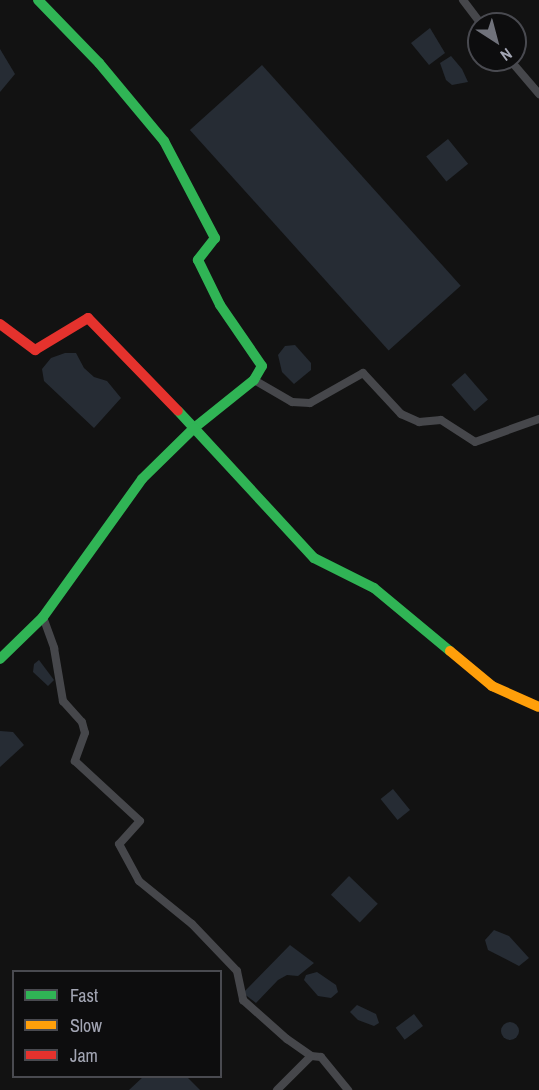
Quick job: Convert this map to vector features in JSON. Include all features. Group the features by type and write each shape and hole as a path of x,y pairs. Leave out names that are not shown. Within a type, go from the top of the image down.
{"street":[{"path":"0,659 43,617 142,479 194,428 261,374 259,358 220,305 198,260 215,238 190,196 164,141 99,63 38,0"},
{"path":"520,72 539,94"},
{"path":"0,324 36,350 79,320 88,318 96,322 194,428 255,499 314,558 340,574 374,588 492,686 539,707"},
{"path":"254,380 292,402 310,403 363,373 401,414 419,422 441,420 475,442 539,420"},
{"path":"43,617 54,648 63,701 82,722 85,733 75,761 140,821 119,844 139,880 192,924 237,971 243,999 310,1056 321,1057 348,1090"},
{"path":"277,1090 310,1056"}],"shaded area":[{"path":"430,28 445,53 429,65 411,43"},
{"path":"0,49 15,74 0,92"},
{"path":"451,56 462,69 468,82 452,85 446,80 440,63"},
{"path":"262,65 461,286 389,351 190,130"},
{"path":"448,139 468,164 446,181 426,157"},
{"path":"295,345 311,363 311,370 294,384 282,372 278,355 285,346"},
{"path":"65,353 76,353 84,368 94,377 107,381 121,398 94,428 44,381 42,369 51,358"},
{"path":"465,373 488,399 474,411 451,385"},
{"path":"39,660 54,680 48,686 33,672 34,664"},
{"path":"0,731 13,732 24,745 0,767"},
{"path":"393,789 410,810 398,820 381,799"},
{"path":"349,876 378,904 360,922 331,895"},
{"path":"494,930 509,936 529,958 519,966 488,950 485,940"},
{"path":"290,945 314,963 298,976 287,975 278,980 256,1003 243,993"},
{"path":"317,972 336,985 338,992 331,998 318,996 304,980 306,975"},
{"path":"357,1005 376,1014 379,1023 374,1026 358,1020 350,1012"},
{"path":"414,1014 423,1026 405,1040 396,1028"},
{"path":"506,1022 514,1022 519,1027 517,1038 506,1040 501,1035 501,1027"},
{"path":"142,1078 188,1078 200,1090 129,1090"}],"traffic: fast":[{"path":"38,0 99,63 164,141 215,238 198,260 220,305 262,366 254,380 194,428 178,411"},
{"path":"0,659 43,617 142,479 194,428 314,558 374,588 450,651"}],"traffic: slow":[{"path":"450,651 492,686 539,707"}],"traffic: jam":[{"path":"0,324 35,350 88,318 178,411"}]}
